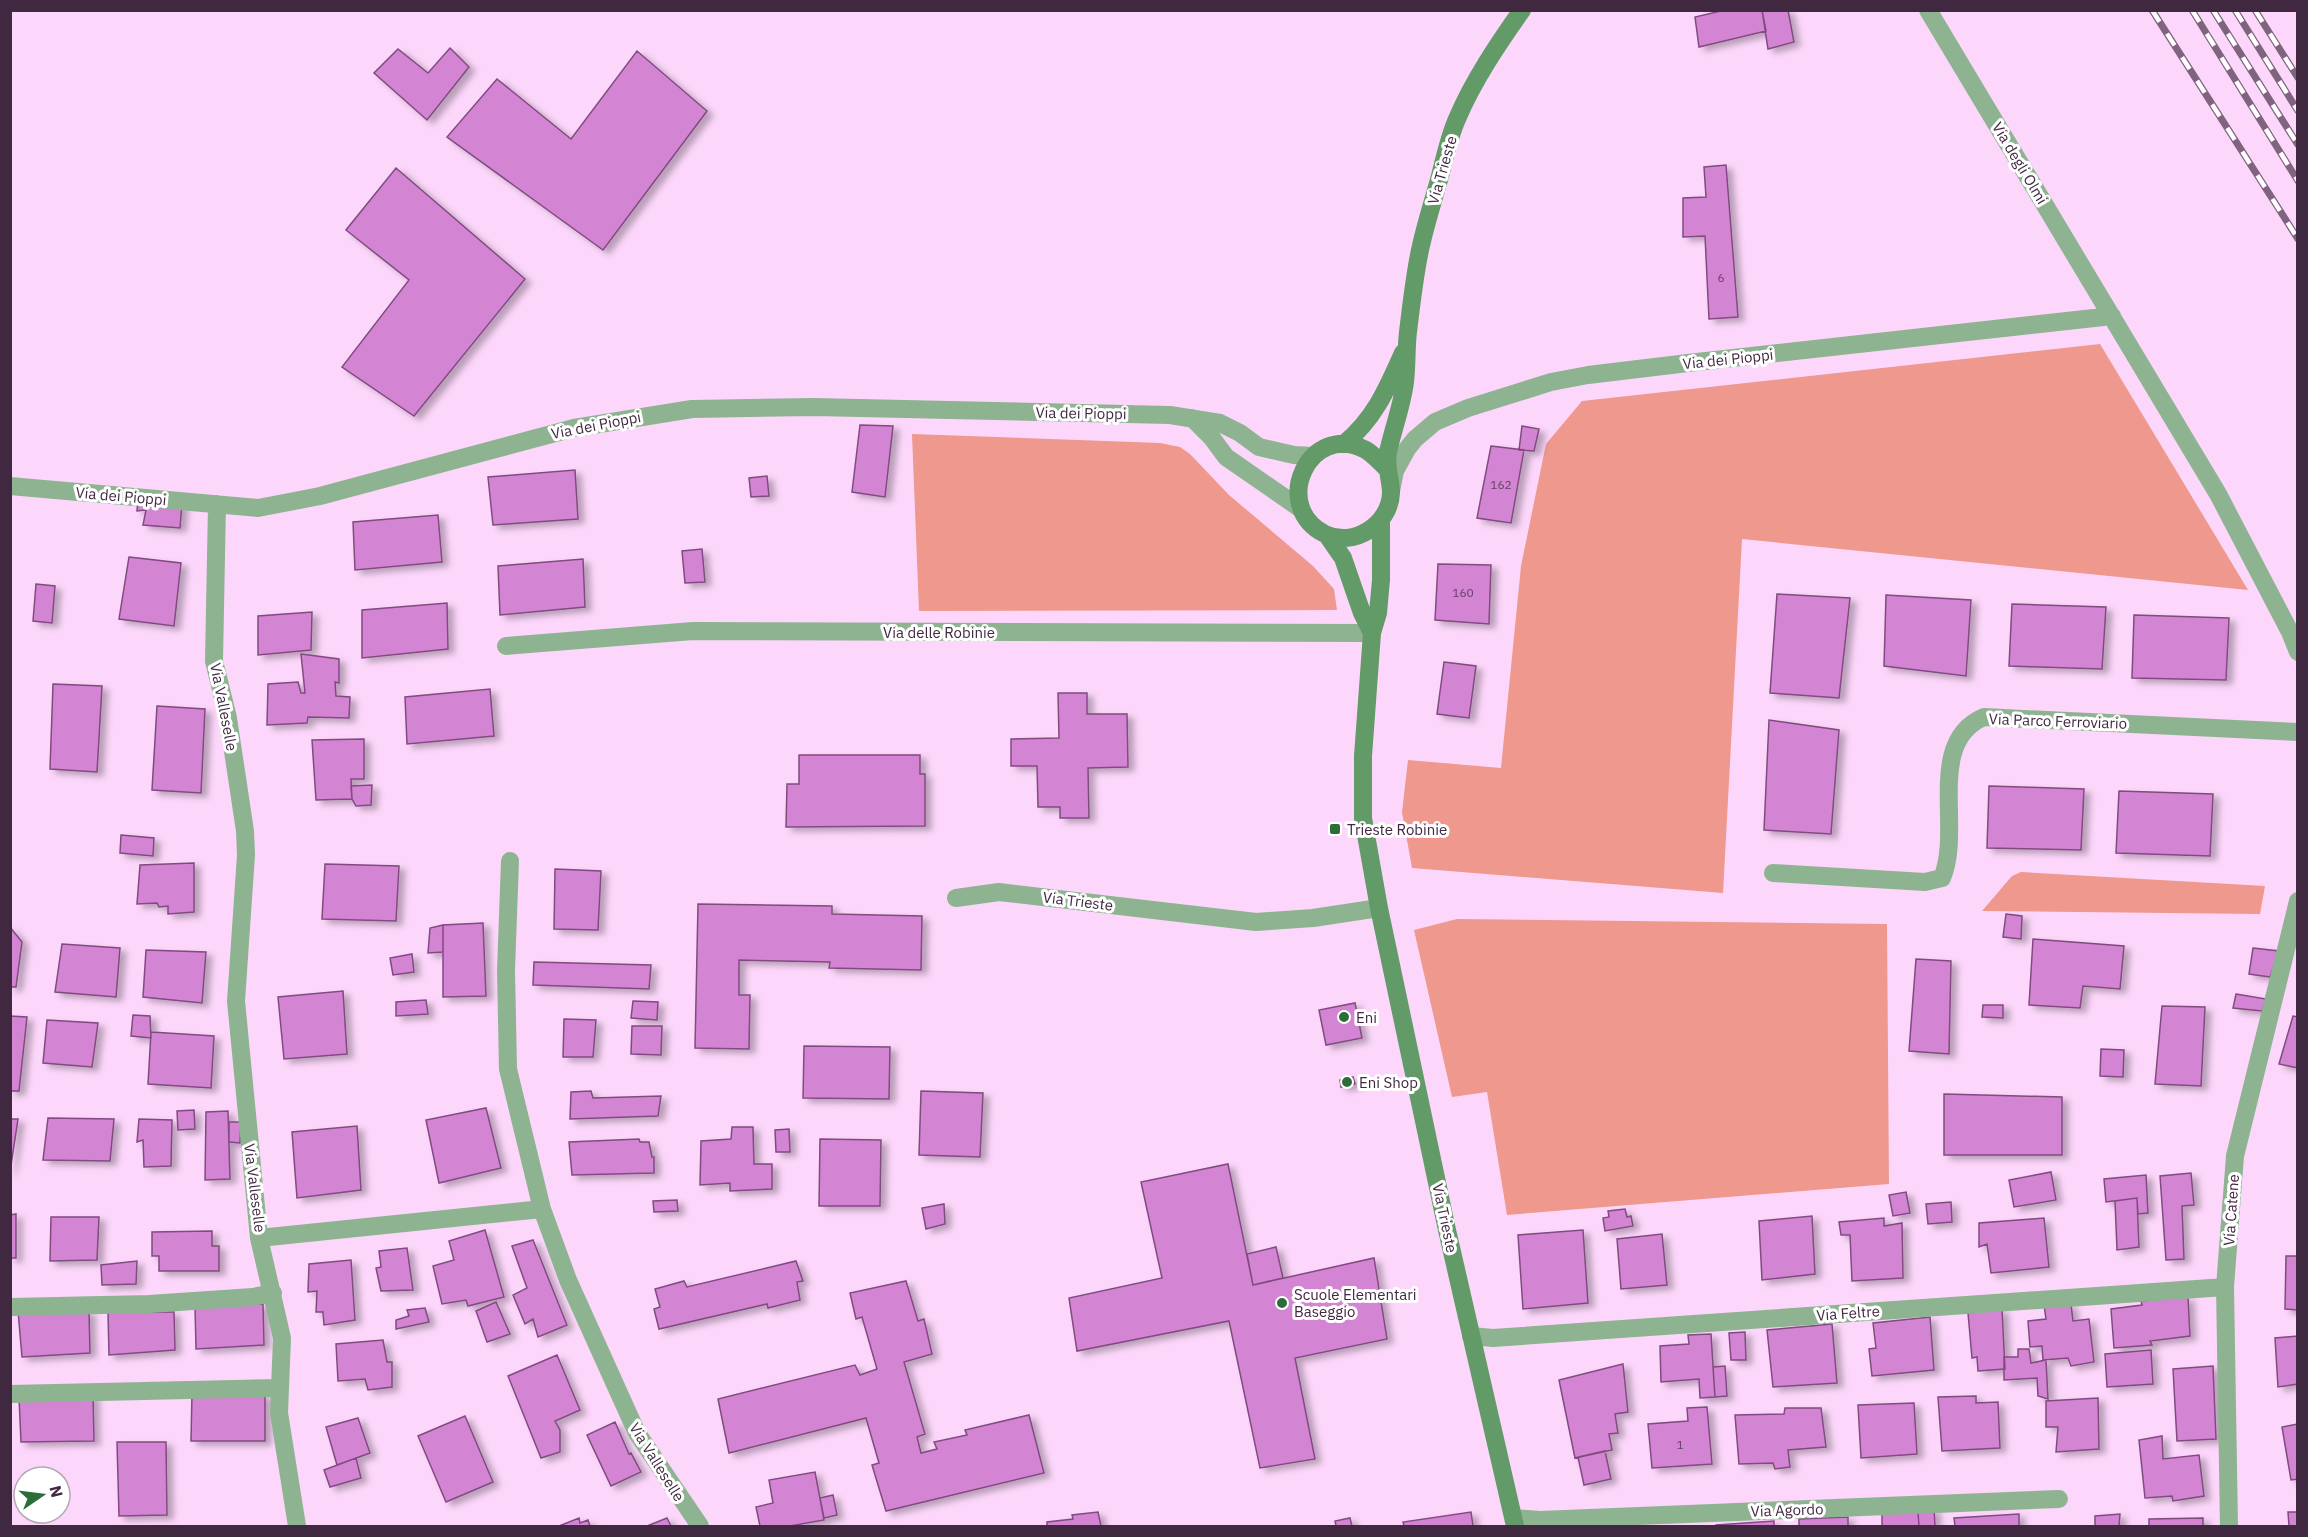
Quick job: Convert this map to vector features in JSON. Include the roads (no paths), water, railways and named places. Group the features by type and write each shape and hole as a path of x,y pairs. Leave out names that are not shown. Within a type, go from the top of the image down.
{"street":[{"name":"Via Trieste","path":"1515,1522 1471,1336 1379,908 1363,818 1363,756 1372,633 1378,613 1381,580 1381,520 1388,507 1391,493 1386,468 1419,256 1456,120 1500,42 1522,10"},
{"name":"Via degli Olmi","path":"1928,10 2112,316"},
{"name":"Via dei Pioppi","path":"1391,493 1395,471 1407,450 1415,439 1436,422 1468,408 1550,382 1655,367 2112,316"},
{"path":"2112,316 2218,494 2290,632 2298,652"},
{"name":"Via Trieste","path":"1313,456 1325,447 1336,443 1344,444 1374,412 1399,379"},
{"name":"Via dei Pioppi","path":"10,486 258,508 320,496 574,428 692,409 814,406 1170,415 1220,423 1240,433 1259,447 1294,455 1313,456"},
{"path":"1192,418 1212,438 1226,457 1302,509"},
{"path":"1344,444 1367,451 1386,468"},
{"path":"1302,509 1298,488 1301,474 1313,456"},
{"name":"Via Valleselle","path":"217,504 214,660 228,718 245,831 246,855 236,1001 259,1238 542,1209 568,1280 637,1433 700,1527"},
{"name":"Via Trieste","path":"1302,509 1315,528 1327,535 1343,558 1362,613 1372,633"},
{"path":"1327,535 1342,538 1356,537 1370,530 1381,520"},
{"name":"Via delle Robinie","path":"506,646 693,631 1372,633"},
{"name":"Via Parco Ferroviario","path":"1773,873 1925,882 1942,878 1949,854 1953,749 1968,725 1984,717 2298,732"},
{"path":"510,861 506,970 508,1070 542,1209"},
{"name":"Via Trieste","path":"957,898 999,892 1256,922 1313,918 1379,908"},
{"name":"Via Catene","path":"2229,1527 2225,1287 2235,1156 2298,901"},
{"path":"259,1238 282,1338 279,1413 297,1527"},
{"name":"Via Feltre","path":"1471,1336 1493,1338 2225,1287"},
{"path":"10,1307 161,1303 253,1298 273,1293"},
{"path":"10,1394 280,1388"},
{"name":"Via Agordo","path":"1515,1522 2059,1498"}],"railway":[{"path":"2152,10 2298,239"},
{"path":"2192,10 2298,181"},
{"path":"2213,10 2298,145"},
{"path":"2235,10 2298,111"},
{"path":"2255,10 2298,78"}],"place":[{"name":"Trieste Robinie","path":"1335,829"},
{"name":"Eni","path":"1344,1017"},
{"name":"Eni Shop","path":"1347,1082"},
{"name":"Scuole Elementari Baseggio","path":"1282,1303"}]}
